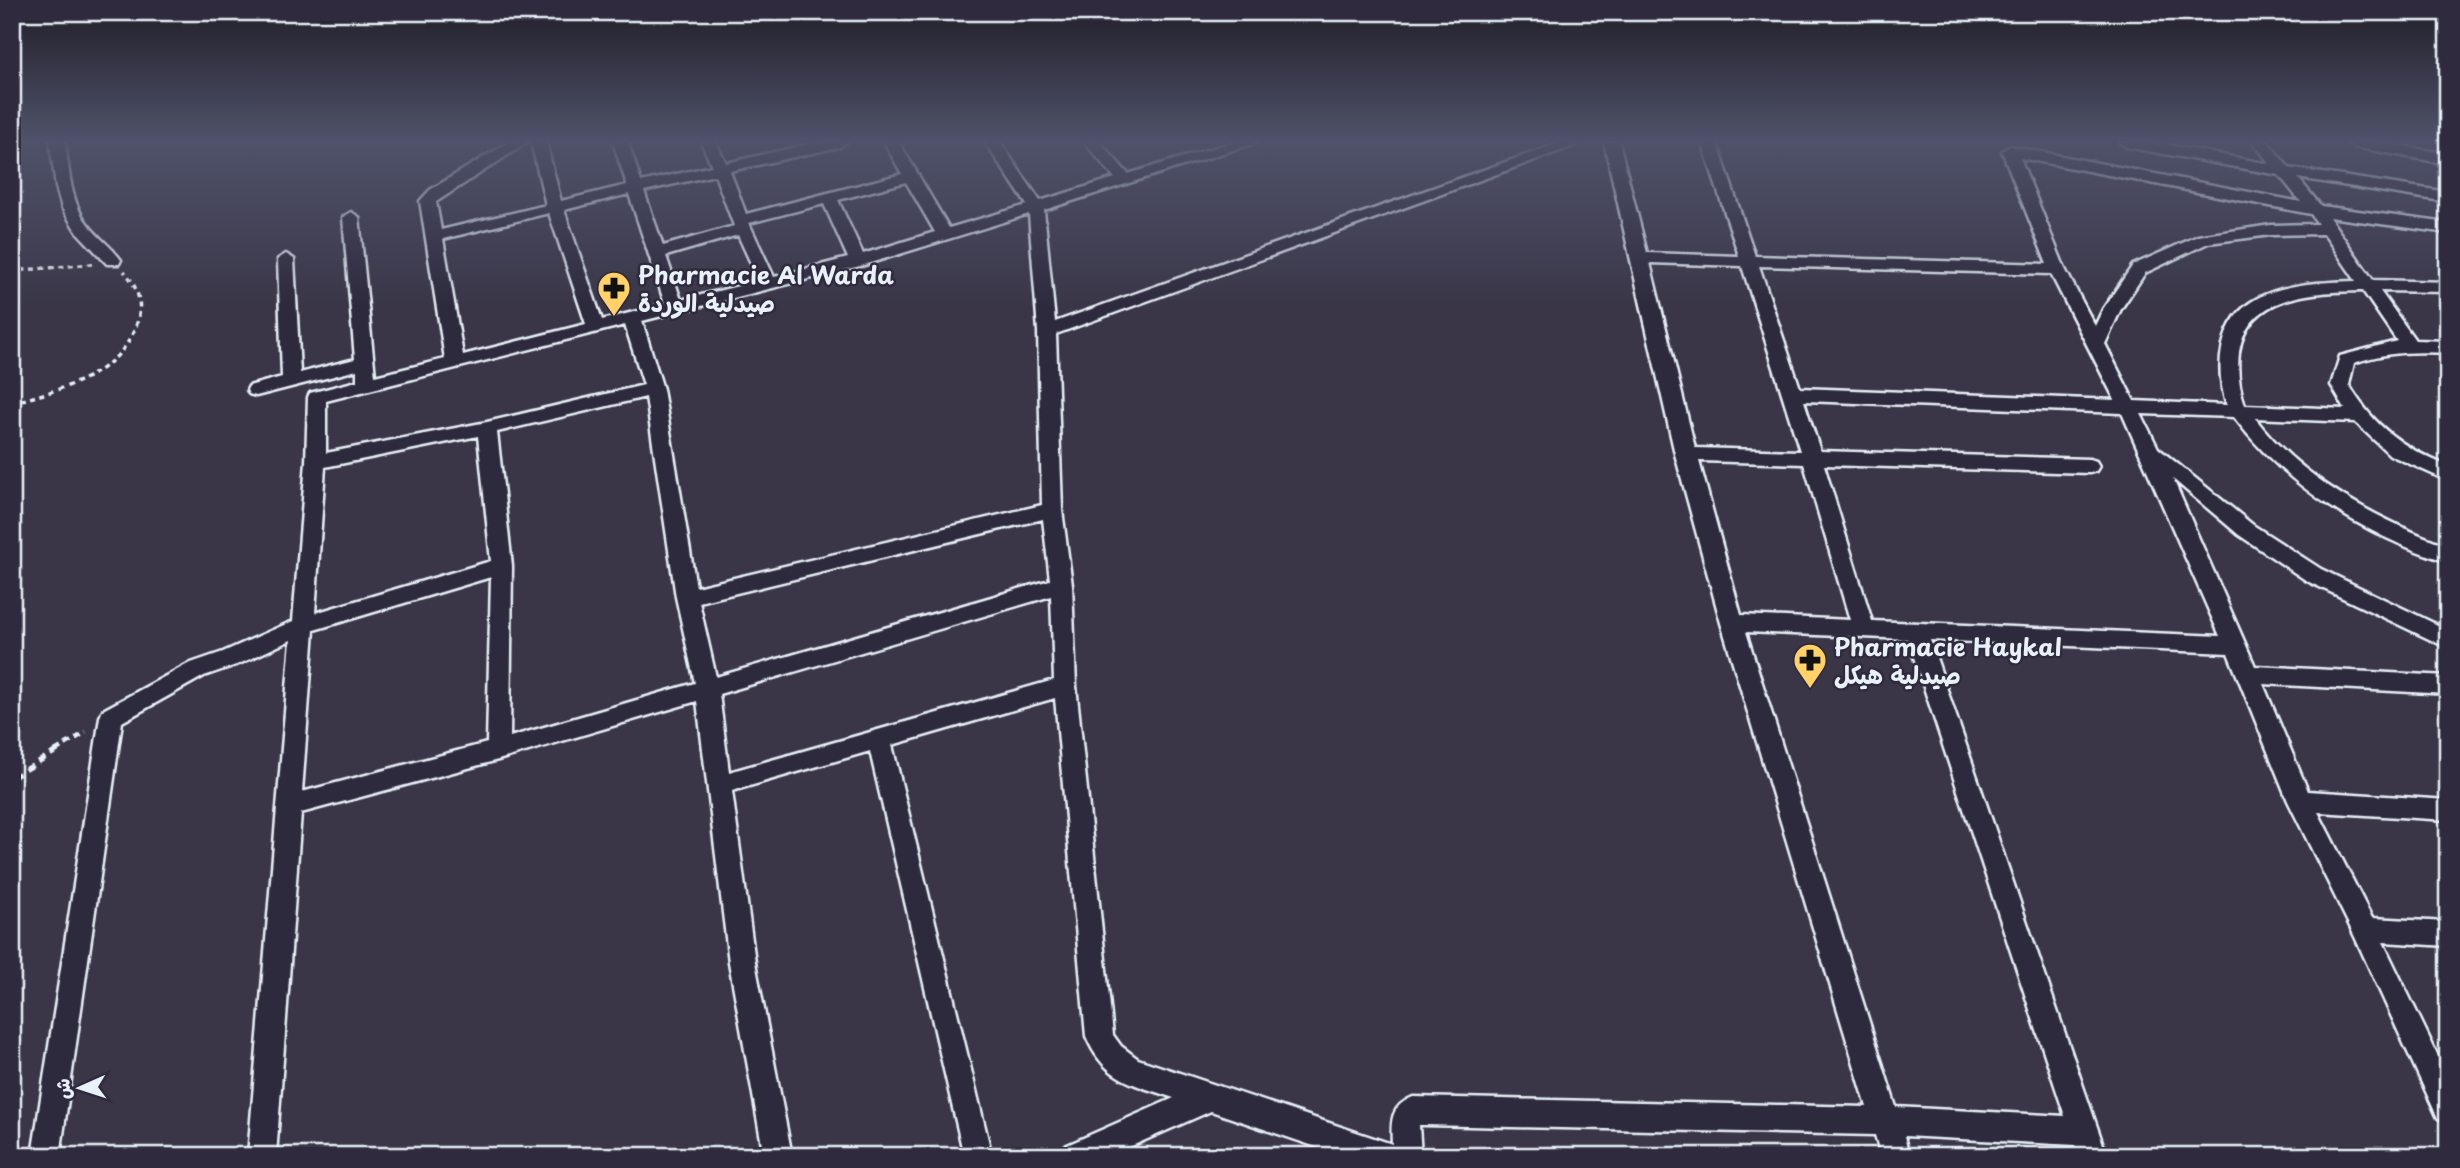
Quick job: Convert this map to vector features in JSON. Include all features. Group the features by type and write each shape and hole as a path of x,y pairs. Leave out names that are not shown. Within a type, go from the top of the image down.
{"street":[{"path":"68,197 71,212 84,231 106,249 113,260"},
{"path":"432,197 428,201 436,236 455,362"},
{"path":"552,197 596,327"},
{"path":"436,236 599,197"},
{"path":"638,197 675,307"},
{"path":"731,197 741,225 769,283"},
{"path":"657,253 835,197"},
{"path":"921,197 944,234"},
{"path":"1030,197 1037,207 1047,331 1052,510 1061,584 1065,686 1100,1036 1104,1049 1114,1060 1131,1070 1385,1156"},
{"path":"262,1156 316,462 317,397 858,261 1073,197"},
{"path":"1047,331 1414,197"},
{"path":"1626,197 1642,258 1685,454 1732,623 1895,1156"},
{"path":"1727,197 1793,394 1863,628"},
{"path":"2028,197 2057,269 2150,450 2249,674 2300,801 2442,1083 2448,1108"},
{"path":"2242,197 2316,211 2448,228"},
{"path":"2303,197 2409,345"},
{"path":"829,198 858,261"},
{"path":"351,217 368,385"},
{"path":"2096,344 2112,309 2139,269 2204,239 2270,230 2328,229"},
{"path":"1642,258 1749,263 2057,269"},
{"path":"286,259 291,382"},
{"path":"2448,288 2367,284 2297,292 2266,301 2248,312 2232,341 2228,368 2238,410 2280,455 2346,505 2388,529 2448,554"},
{"path":"632,318 654,389 687,597 706,688 742,962 778,1156"},
{"path":"2448,347 2409,345 2374,348 2346,360 2340,384 2357,416 2385,444 2448,474"},
{"path":"256,390 365,362"},
{"path":"316,462 486,428 654,389"},
{"path":"1793,394 2357,416"},
{"path":"486,428 502,566 498,750"},
{"path":"2150,450 2246,530 2314,575 2448,640"},
{"path":"1685,454 2089,466"},
{"path":"687,597 1052,510"},
{"path":"46,1156 111,717 196,670 231,658 303,625 502,566"},
{"path":"291,805 498,750 1061,584"},
{"path":"1732,623 2234,645"},
{"path":"1407,1156 1405,1120 1413,1111 1886,1121 2089,1144 1916,630"},
{"path":"2249,674 2448,685"},
{"path":"719,785 1065,686"},
{"path":"879,739 978,1156"},
{"path":"2300,801 2448,810"},
{"path":"2364,929 2448,933"},
{"path":"1075,1156 1210,1097"}],"path":[{"path":"12,271 113,260 134,281 140,296 141,313 124,353 106,369 86,379 12,402"},
{"path":"12,778 111,717"}],"place":[{"name":"Pharmacie Al Warda صيدلية الوردة","path":"614,318"},
{"name":"Pharmacie Haykal صيدلية هيكل","path":"1810,690"}]}
